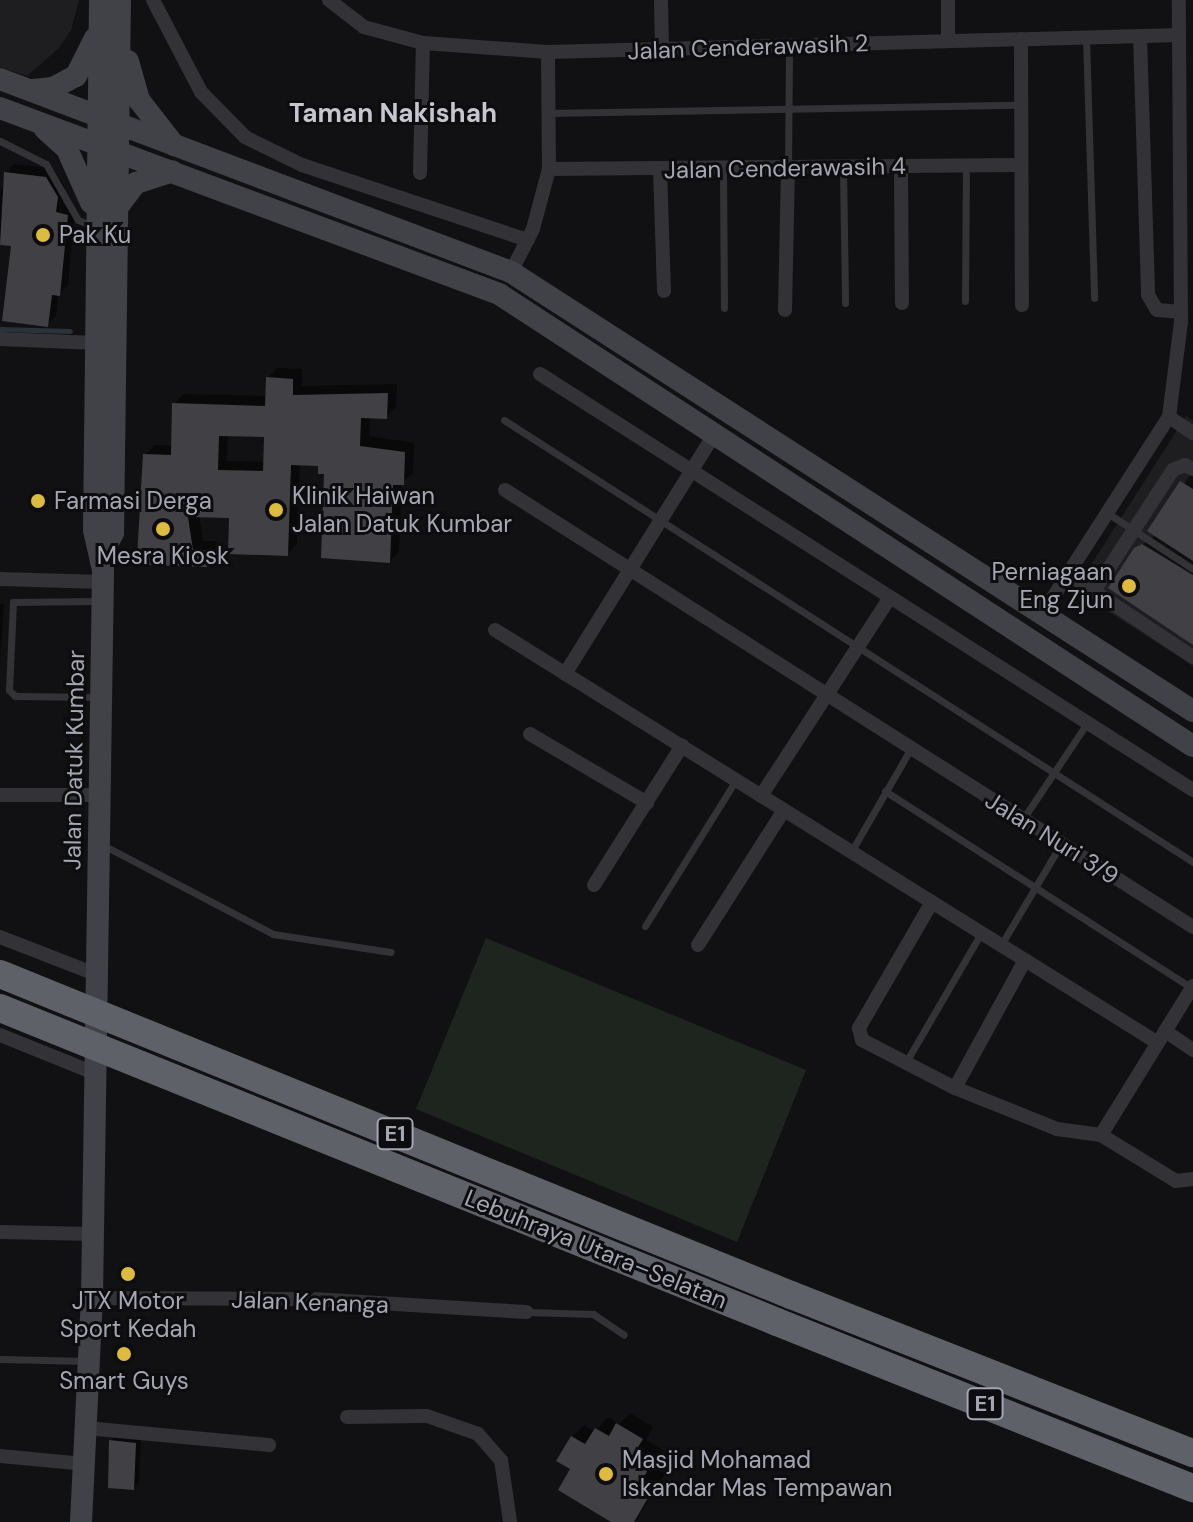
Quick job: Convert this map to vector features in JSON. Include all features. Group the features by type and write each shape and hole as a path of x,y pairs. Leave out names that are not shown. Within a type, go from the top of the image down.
{"highway":[{"name":"Lebuhraya Utara–Selatan","path":"0,974 791,1295 1193,1453"},
{"name":"Lebuhraya Utara–Selatan","path":"0,1008 1193,1488"}],"main road":[{"name":"Jalan Datuk Kumbar","path":"100,0 99,28 108,147 97,227 94,530 108,542"},
{"name":"Jalan Datuk Kumbar","path":"108,121 120,6"},
{"path":"120,6 139,100 175,160"},
{"path":"32,90 53,88 76,76 99,28"},
{"path":"0,79 108,121 175,160 499,294 716,431 962,599 1193,746"},
{"path":"0,108 108,147 175,160 511,272 593,320 1041,616 1193,711"},
{"path":"23,117 67,149 82,173 97,227"},
{"name":"Jalan Datuk Kumbar","path":"81,1522 92,1298 100,697 103,592 108,542 117,208 108,147"},
{"path":"117,208 136,183 175,160"}],"street":[{"path":"153,0 201,92 245,137 302,165 528,240"},
{"name":"Jalan Cenderawasih 2","path":"329,0 364,27 423,43 548,52 1179,35"},
{"path":"661,0 662,49"},
{"path":"948,0 948,41"},
{"path":"1041,616 1169,417 1185,318 1186,89 1179,35 1179,0"},
{"path":"1140,36 1148,295 1157,310 1185,318"},
{"path":"1021,39 1022,305"},
{"path":"420,173 423,43"},
{"path":"511,272 528,240 549,169 548,52"},
{"name":"Jalan Cenderawasih 4","path":"549,169 843,169 1020,165"},
{"path":"785,310 788,167"},
{"path":"901,167 902,303"},
{"path":"660,170 664,291"},
{"path":"0,339 96,343"},
{"path":"540,374 1193,790"},
{"path":"1169,417 1193,433"},
{"path":"565,674 716,431"},
{"path":"1094,591 1173,470 1185,465 1193,469"},
{"name":"Jalan Nuri 3/9","path":"505,490 1193,927"},
{"path":"1068,574 1193,657"},
{"path":"0,579 103,592"},
{"path":"761,796 890,597"},
{"path":"495,630 1025,960 1161,1037 1193,1050"},
{"path":"530,734 647,803"},
{"path":"594,885 682,746"},
{"path":"0,795 100,795"},
{"path":"698,945 784,810"},
{"path":"932,902 859,1028 862,1040 955,1088 1057,1129 1101,1135 1176,1181 1193,1179"},
{"path":"0,937 98,975"},
{"path":"955,1088 1025,960"},
{"path":"1101,1135 1193,987"},
{"path":"0,1035 97,1074"},
{"path":"0,1232 93,1234"},
{"name":"Jalan Kenanga","path":"92,1298 313,1299 527,1312"},
{"path":"347,1417 427,1416 478,1434 501,1460 510,1522"},
{"path":"86,1428 269,1445"},
{"path":"0,1456 84,1464"}],"lane":[{"path":"1086,38 1094,298"},
{"path":"788,167 789,46"},
{"path":"548,113 1019,105"},
{"path":"0,141 46,164 78,220 97,227"},
{"path":"965,301 966,166"},
{"path":"723,169 724,308"},
{"path":"843,169 845,303"},
{"path":"504,420 1193,862"},
{"path":"1109,514 1193,569"},
{"path":"100,697 10,694 10,612 18,600 103,592"},
{"path":"1023,819 1087,723"},
{"path":"851,852 911,748"},
{"path":"645,926 736,780"},
{"path":"885,791 1193,987"},
{"path":"99,843 273,934 391,952"},
{"path":"1001,945 1061,844"},
{"path":"906,1063 981,933"},
{"path":"527,1312 593,1314 624,1335"},
{"path":"0,1359 89,1361"}],"shaded area":[{"path":"0,0 79,0 71,30 59,48 27,76 0,67"},
{"path":"1186,416 1193,421 1193,666 1075,590"},
{"path":"486,938 806,1070 737,1242 416,1109"}],"building":[{"path":"4,172 46,177 58,197 56,212 68,215 60,296 52,295 48,327 2,321 11,246 0,245"},
{"path":"266,377 293,379 293,395 388,393 387,419 361,418 360,446 405,452 404,485 393,485 390,563 321,558 324,474 318,474 318,466 291,465 288,556 228,554 229,518 188,517 193,550 208,550 207,567 146,565 146,558 137,558 143,454 171,455 172,403 265,406","holes":["219,436 264,437 263,471 218,470"]},
{"path":"1180,481 1193,489 1193,561 1147,531"},
{"path":"1142,544 1193,575 1193,645 1108,588 1134,548"},
{"name":"Masjid Mohamad Iskandar Mas Tempawan","path":"616,1423 643,1439 635,1452 652,1462 643,1479 655,1486 634,1522 611,1522 558,1490 570,1469 556,1461 571,1436 585,1444 595,1428 609,1436"},
{"path":"109,1440 136,1443 134,1490 108,1488"}],"waterway":[{"path":"0,329 70,331"}],"place":[{"name":"Pak Ku","path":"43,235"},
{"name":"Farmasi Derga","path":"38,501"},
{"name":"Klinik Haiwan Jalan Datuk Kumbar","path":"276,510"},
{"name":"Mesra Kiosk","path":"163,529"},
{"name":"Perniagaan Eng Zjun","path":"1129,586"},
{"name":"JTX Motor Sport Kedah","path":"128,1274"},
{"name":"Smart Guys","path":"124,1354"},
{"name":"Masjid Mohamad Iskandar Mas Tempawan","path":"606,1474"}],"district":[{"name":"Taman Nakishah","path":"393,114"}]}
